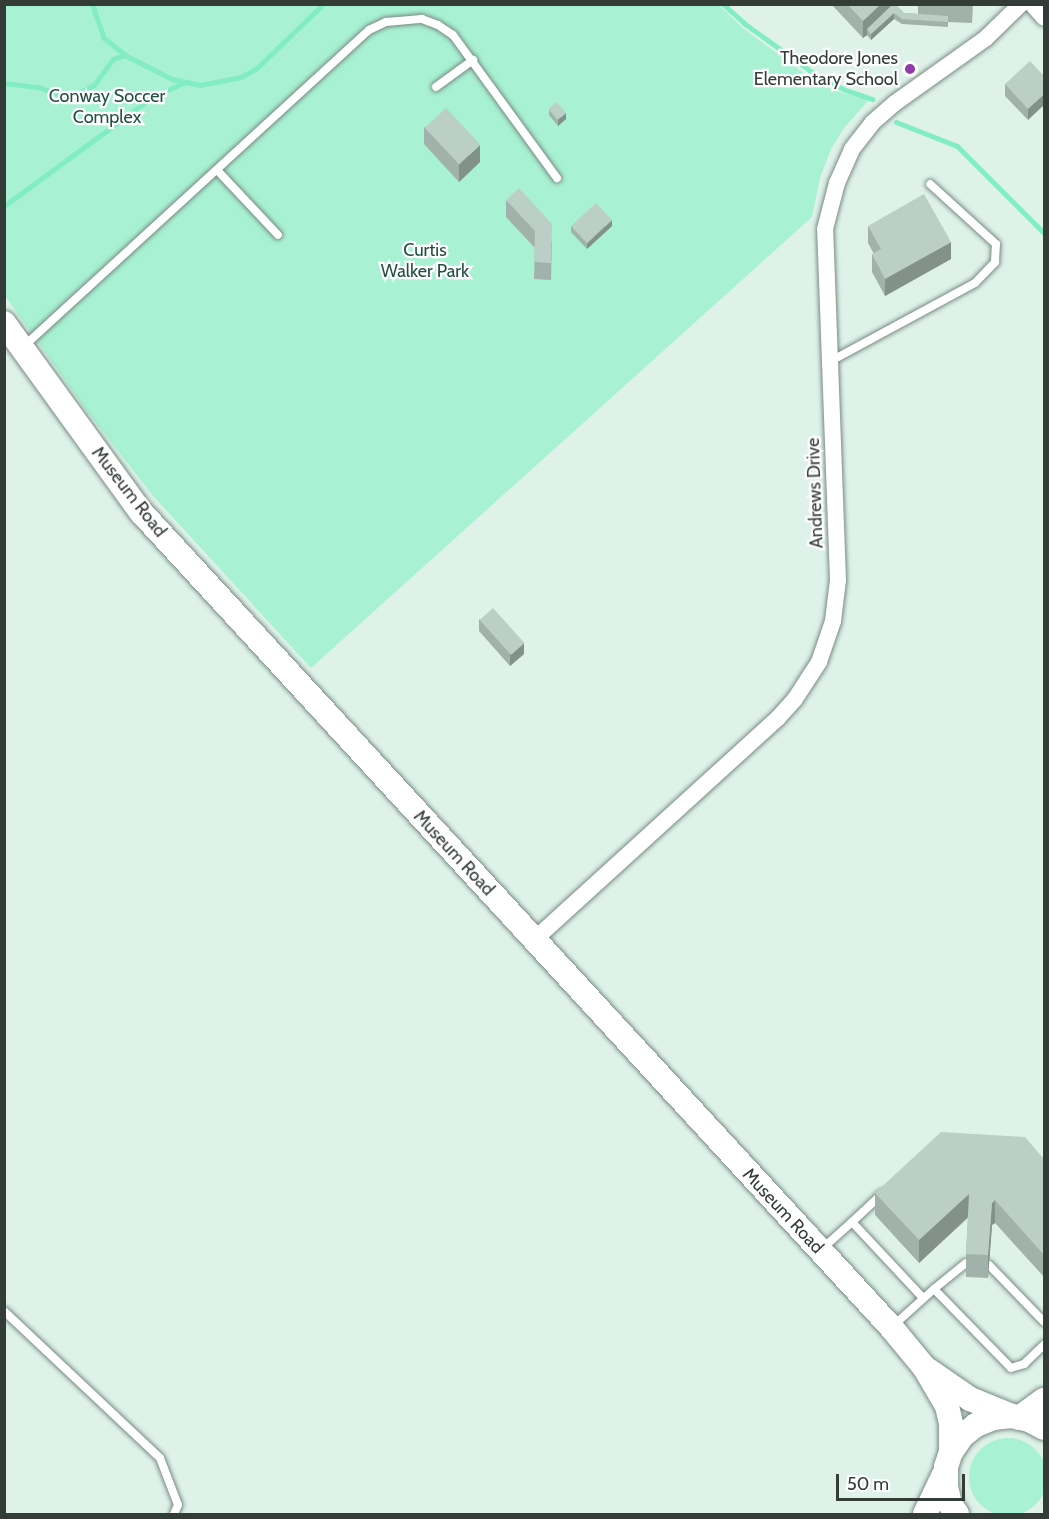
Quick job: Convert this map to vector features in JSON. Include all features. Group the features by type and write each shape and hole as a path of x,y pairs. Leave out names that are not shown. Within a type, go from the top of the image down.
{"street":[{"name":"Andrews Drive","path":"534,940 778,718 795,699 819,662 833,621 838,580 825,229 837,183 852,148 872,123 895,103 986,38 1021,4"},
{"path":"1032,4 1044,18"},
{"name":"Museum Road","path":"4,323 141,512 891,1328 924,1367 947,1406 951,1424 945,1486 950,1504 957,1515"},
{"name":"Museum Road","path":"924,1367 970,1399 1044,1428"},
{"path":"925,1515 940,1485 949,1459 962,1436 976,1425 993,1418 1016,1417 1044,1400"}],"lane":[{"path":"22,348 369,30 380,24 404,18 429,21 453,35 556,178"},
{"path":"436,87 473,60"},
{"path":"217,170 278,235"},
{"path":"829,362 975,283 995,262 996,244 930,184"},
{"path":"820,1251 886,1190"},
{"path":"852,1222 923,1298"},
{"path":"891,1328 966,1263"},
{"path":"989,1265 1044,1322"},
{"path":"934,1289 1011,1368 1024,1364 1044,1345"},
{"path":"4,1311 160,1458 178,1505 174,1515"}],"green space":[{"name":"Curtis Walker Park","path":"4,5 719,5 744,29 808,76 833,90 869,100 844,128 831,149 820,178 812,217 311,668 154,497 86,410 5,296"},
{"path":"1008,1438 1023,1441 1036,1449 1044,1462 1047,1477 1044,1492 1036,1505 1023,1513 1008,1516 993,1513 980,1505 972,1492 969,1477 972,1462 980,1449 993,1441"}],"building":[{"path":"847,4 881,4 863,21"},
{"path":"893,4 904,13 948,16 948,22 902,19 894,13 871,34 867,29"},
{"path":"947,4 972,4 972,6"},
{"path":"1030,61 1044,76 1044,94 1028,109 1005,84"},
{"path":"557,102 566,113 557,120 548,109"},
{"path":"446,108 480,145 459,164 425,128"},
{"path":"519,188 552,224 551,263 534,262 535,231 506,200"},
{"path":"924,194 951,242 885,279 872,254 881,249 868,226"},
{"path":"596,203 612,220 587,243 571,226"},
{"path":"493,608 524,643 511,655 480,620"},
{"path":"941,1132 1025,1137 1044,1159 1044,1255 995,1200 992,1203 988,1255 966,1254 969,1194 919,1240 875,1193"}],"waterway":[{"path":"92,4 104,38 125,55 172,79 200,85 241,77 257,68 323,4"},
{"path":"723,4 745,24 816,75 843,89 872,99"},
{"path":"4,83 38,87 61,95 78,93 94,85 113,59 125,55"},
{"path":"4,206 154,96 186,82"},
{"path":"896,122 957,146 1044,233"}],"place":[{"name":"Theodore Jones Elementary School","path":"910,69"}],"park label":[{"name":"Conway Soccer Complex","path":"107,107"}]}
